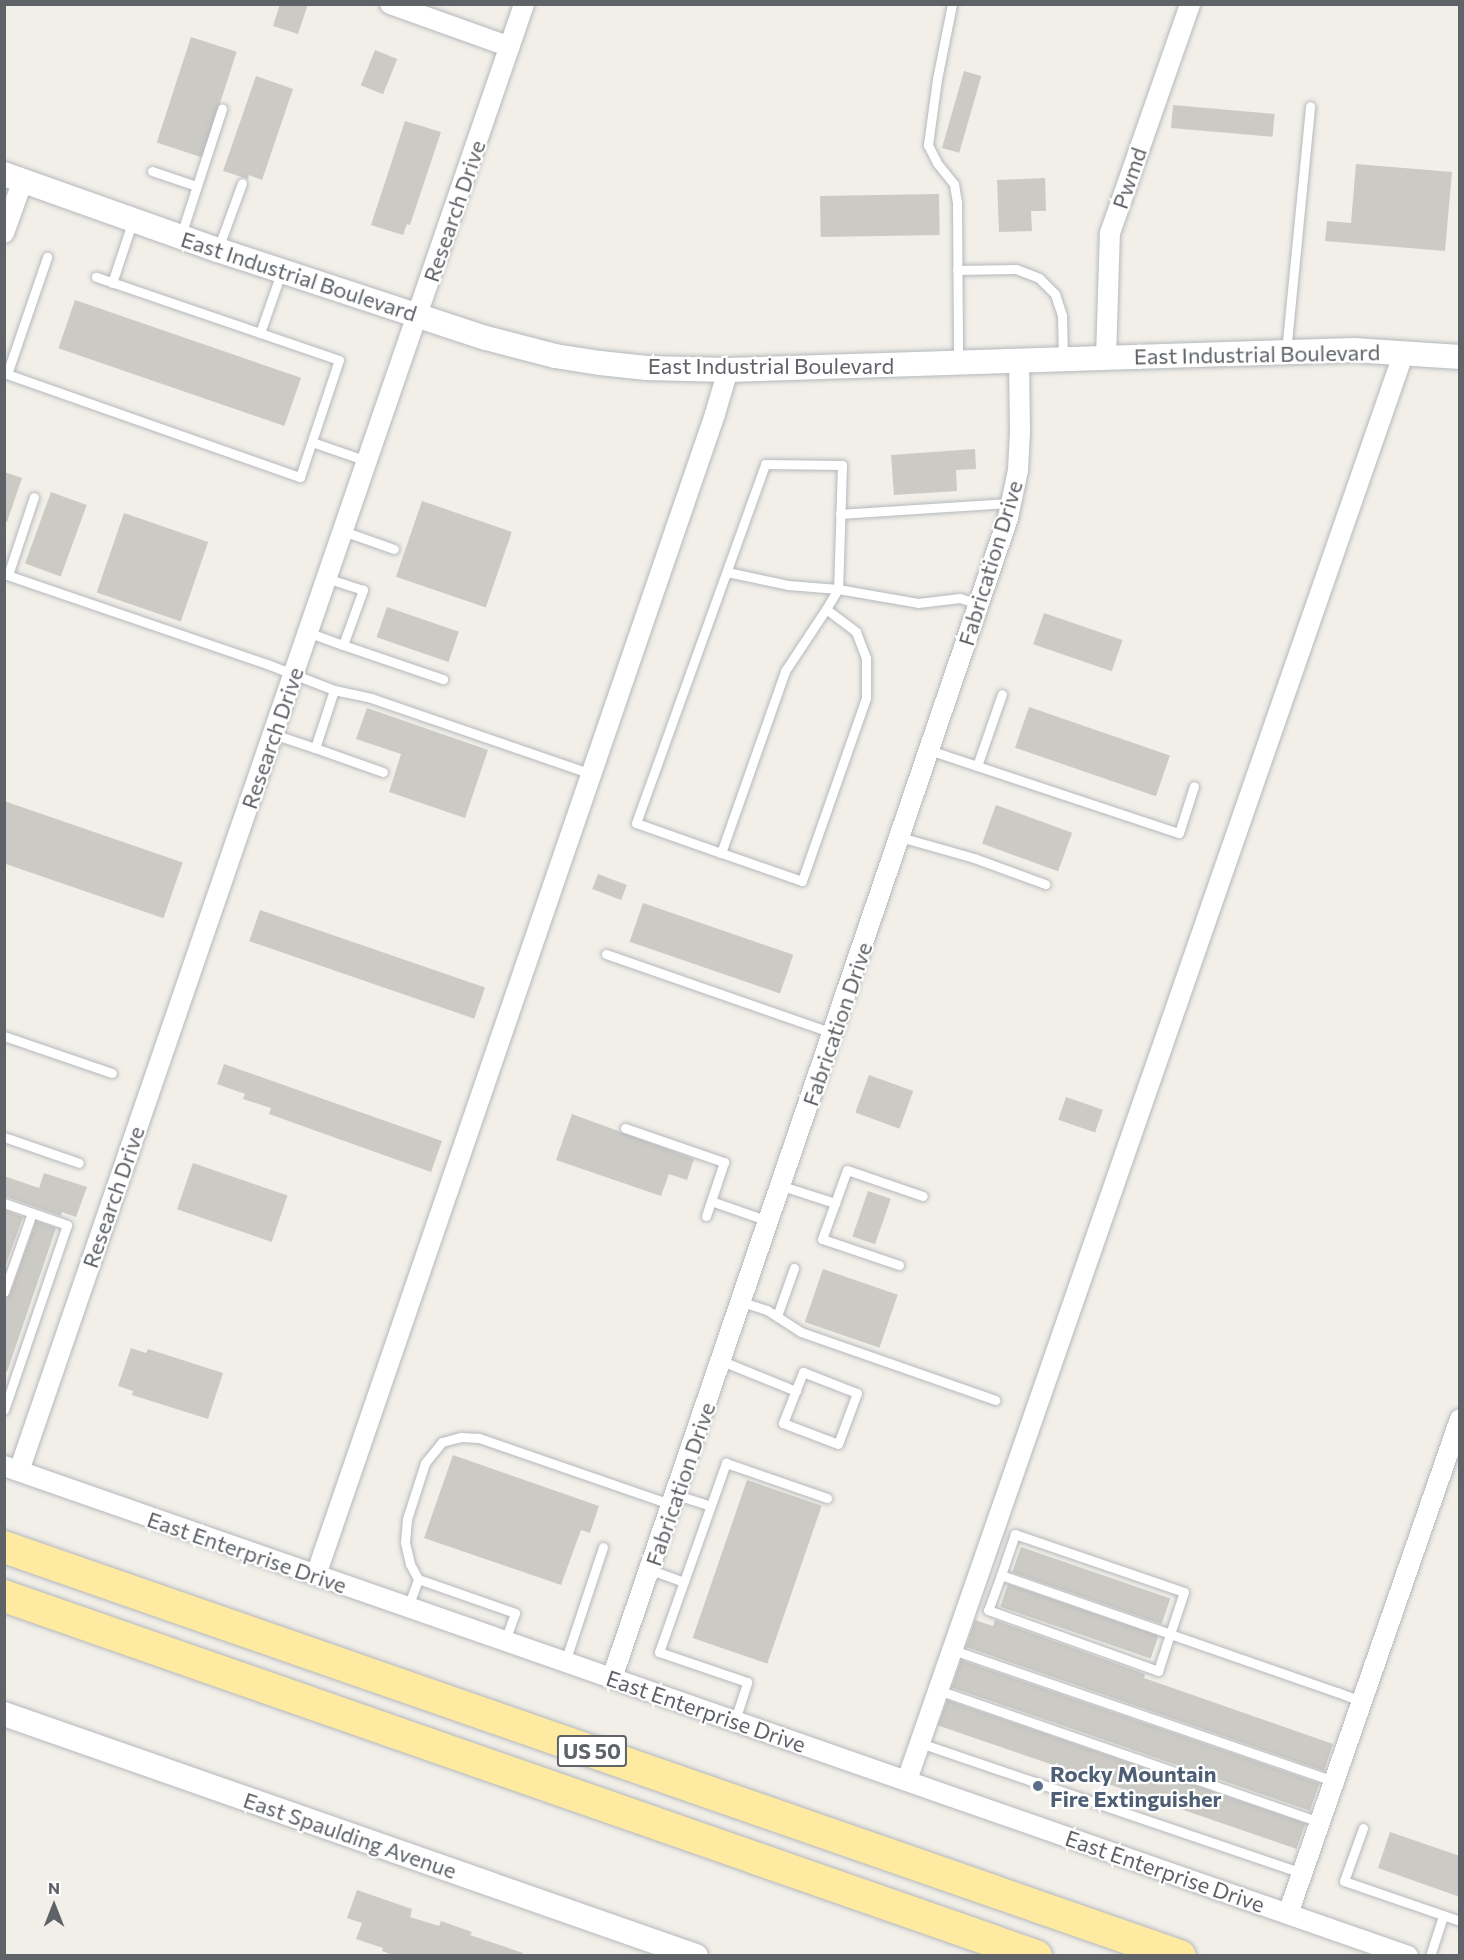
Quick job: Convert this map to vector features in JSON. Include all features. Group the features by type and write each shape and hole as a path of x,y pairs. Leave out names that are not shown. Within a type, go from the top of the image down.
{"highway":[{"name":"US 50","path":"4,1547 1180,1956"},
{"name":"US 50","path":"4,1596 1036,1956"}],"street":[{"path":"390,4 510,47"},
{"name":"Research Drive","path":"12,1469 273,734 524,4"},
{"name":"Pwmd","path":"1106,358 1110,233 1190,4"},
{"path":"4,233 14,177"},
{"name":"East Industrial Boulevard","path":"14,177 218,250 486,338 555,356 647,368 728,370 1286,352 1404,352 1460,357"},
{"path":"907,1780 1404,352"},
{"name":"Fabrication Drive","path":"612,1678 834,1034 1012,503 1020,432 1019,362"},
{"path":"316,1575 592,774 728,370"},
{"path":"1288,1914 1460,1419"},
{"name":"East Enterprise Drive","path":"12,1469 1408,1956"},
{"name":"East Spaulding Avenue","path":"4,1714 654,1949 696,1956"}],"lane":[{"path":"952,4 937,79 928,145 937,163 954,184 957,202 957,364"},
{"path":"1286,352 1310,106"},
{"path":"180,236 222,109"},
{"path":"152,171 196,186"},
{"path":"218,250 242,183"},
{"path":"112,283 133,219"},
{"path":"46,257 6,374 300,477 339,360 96,277"},
{"path":"957,270 1016,269 1040,279 1055,294 1062,315 1063,359"},
{"path":"260,333 282,271"},
{"path":"312,442 367,461"},
{"path":"721,853 785,671 838,589 842,465 765,464 636,823 721,853 801,881 866,698 866,658 856,632 826,609"},
{"path":"34,497 6,575 267,664 334,690 371,698 592,774"},
{"path":"840,514 1012,503"},
{"path":"342,531 394,549"},
{"path":"727,572 788,585 838,589 918,603 960,598 979,604"},
{"path":"327,578 363,590 343,645"},
{"path":"308,632 443,679"},
{"path":"315,748 334,690"},
{"path":"976,766 1002,694"},
{"path":"273,734 383,772"},
{"path":"929,750 1179,833 1194,786"},
{"path":"900,837 974,858 1045,884"},
{"path":"606,954 834,1034"},
{"path":"4,1036 112,1073"},
{"path":"625,1128 724,1162 706,1216"},
{"path":"4,1137 79,1163"},
{"path":"899,1265 822,1239 847,1170 923,1196"},
{"path":"782,1186 835,1203"},
{"path":"711,1201 770,1221"},
{"path":"4,1203 67,1225 4,1410"},
{"path":"4,1292 32,1213"},
{"path":"777,1316 794,1268"},
{"path":"742,1302 767,1310 801,1332 995,1400"},
{"path":"722,1361 796,1391"},
{"path":"803,1372 857,1393 838,1444 783,1424 796,1391 803,1372"},
{"path":"505,1641 515,1612 418,1579 410,1564 405,1542 407,1520 425,1463 442,1442 461,1437 479,1438 675,1500 710,1506"},
{"path":"735,1720 747,1682 659,1652 726,1463 827,1498"},
{"path":"1015,1534 1184,1592 1158,1671 988,1610 1001,1575 1015,1534"},
{"path":"565,1662 603,1547"},
{"path":"651,1570 684,1582"},
{"path":"1001,1575 1361,1701"},
{"path":"408,1607 418,1579"},
{"path":"952,1650 1333,1782"},
{"path":"938,1690 1319,1822"},
{"path":"920,1743 1301,1873"},
{"path":"1363,1828 1344,1881 1460,1921"},
{"path":"1430,1956 1443,1916"}],"building":[{"path":"280,4 308,4 298,34 273,26"},
{"path":"191,37 237,52 202,157 157,143"},
{"path":"375,50 397,59 383,94 361,85"},
{"path":"964,71 981,76 959,153 942,148"},
{"path":"256,76 293,89 262,180 249,175 248,179 223,171"},
{"path":"1173,105 1275,114 1273,137 1171,128"},
{"path":"405,121 441,132 410,225 407,224 403,235 371,225"},
{"path":"1356,164 1452,172 1445,251 1325,241 1327,221 1351,223"},
{"path":"1045,178 1046,211 1031,211 1032,231 999,232 997,180"},
{"path":"939,194 940,235 821,237 820,196"},
{"path":"75,300 301,378 284,426 58,348"},
{"path":"975,449 976,469 956,470 957,491 894,495 891,455"},
{"path":"4,472 22,478 7,522 4,522"},
{"path":"51,492 87,505 61,576 25,563"},
{"path":"422,501 512,532 486,608 396,577"},
{"path":"124,513 208,542 181,621 97,592"},
{"path":"387,607 459,632 448,662 377,637"},
{"path":"1044,613 1122,640 1112,671 1033,644"},
{"path":"1029,707 1170,756 1156,796 1015,748"},
{"path":"367,708 488,750 465,818 389,792 401,754 356,739"},
{"path":"4,801 183,863 163,918 4,863"},
{"path":"996,805 1072,833 1058,871 982,844"},
{"path":"598,874 627,885 621,900 592,889"},
{"path":"643,903 793,955 780,994 630,942"},
{"path":"260,910 485,987 474,1019 249,941"},
{"path":"224,1064 442,1141 431,1172 269,1114 271,1108 243,1099 245,1094 217,1084"},
{"path":"869,1075 913,1091 899,1129 855,1113"},
{"path":"1066,1097 1103,1110 1095,1132 1058,1120"},
{"path":"572,1114 694,1159 687,1180 669,1174 661,1196 556,1160"},
{"path":"193,1163 288,1196 272,1242 177,1209"},
{"path":"44,1173 87,1187 76,1217 62,1212 61,1216 4,1196 4,1176 39,1188"},
{"path":"868,1191 891,1199 875,1244 852,1236"},
{"path":"4,1210 23,1217 4,1270"},
{"path":"36,1221 56,1228 7,1372 4,1372 4,1299 10,1294"},
{"path":"823,1269 898,1295 879,1348 805,1322"},
{"path":"131,1348 146,1353 148,1349 223,1373 208,1419 132,1395 133,1391 118,1386"},
{"path":"453,1455 599,1506 590,1533 581,1530 561,1585 424,1538"},
{"path":"747,1480 822,1506 767,1664 693,1638"},
{"path":"1021,1547 1170,1598 1162,1624 1012,1573"},
{"path":"1008,1584 1158,1636 1151,1658 1000,1607"},
{"path":"975,1620 993,1626 995,1620 1145,1674 1144,1678 1333,1744 1324,1771 966,1647"},
{"path":"961,1660 1319,1783 1310,1811 952,1687"},
{"path":"947,1700 1305,1823 1297,1849 938,1726"},
{"path":"1390,1832 1460,1856 1460,1897 1378,1868"},
{"path":"357,1890 412,1909 410,1917 439,1926 441,1921 472,1932 470,1935 523,1953 522,1956 395,1956 382,1951 383,1948 356,1939 362,1923 347,1918"}],"place":[{"name":"Rocky Mountain Fire Extinguisher","path":"1038,1786"}]}
